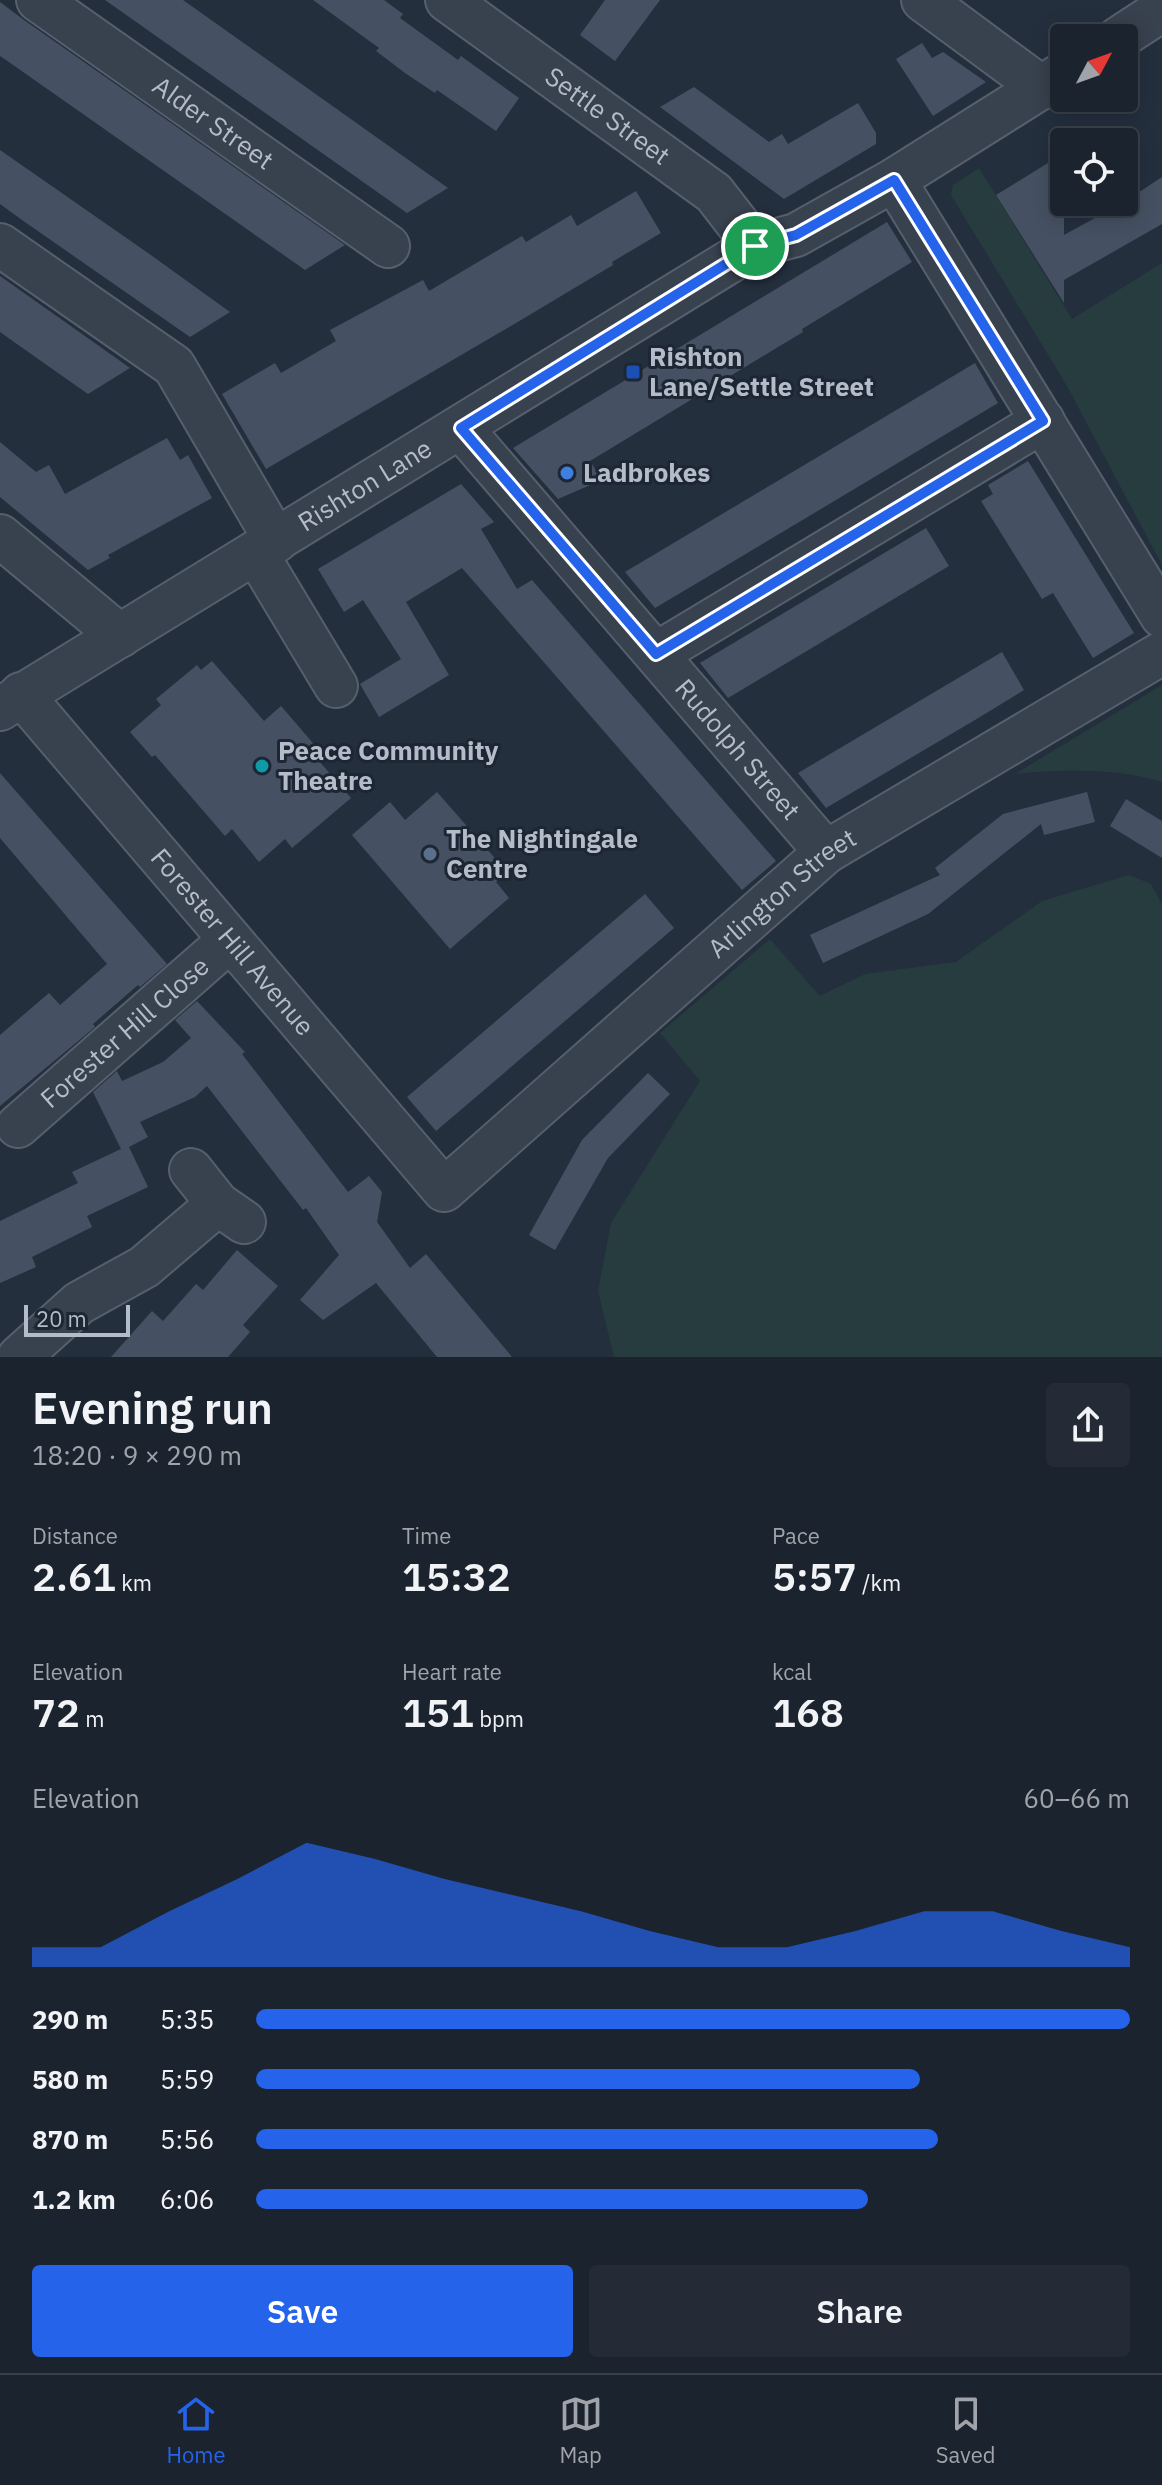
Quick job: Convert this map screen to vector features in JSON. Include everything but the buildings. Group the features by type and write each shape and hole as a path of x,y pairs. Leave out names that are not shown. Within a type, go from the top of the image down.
{"street":[{"name":"Alder Street","path":"38,0 388,246"},
{"name":"Settle Street","path":"447,0 714,193 755,246"},
{"path":"923,0 1050,79"},
{"path":"1138,26 1162,10"},
{"name":"Rishton Lane","path":"11,701 755,246 796,235 894,180 1050,83"},
{"path":"894,180 1162,616"},
{"path":"0,245 174,366 336,686"},
{"path":"656,654 1043,421"},
{"name":"Rudolph Street","path":"461,428 826,852"},
{"path":"0,536 120,636"},
{"name":"Arlington Street","path":"444,1190 826,852 1162,653"},
{"name":"Forester Hill Avenue","path":"11,701 230,940 444,1190"},
{"name":"Forester Hill Close","path":"18,1126 230,940"},
{"path":"19,1357 79,1303 231,1213 191,1170"}],"green space":[{"path":"979,168 1072,319 1162,263 1162,565 1067,386 951,195 953,185"},
{"path":"1162,685 1162,782 1126,774 1089,771 1015,774"},
{"path":"1129,875 1151,884 1162,904 1162,1357 614,1357 598,1291 611,1223 700,1081 660,1033 770,939 820,996 865,974 956,962 1042,901"}],"place":[{"name":"Rishton Lane/Settle Street","path":"633,372"},
{"name":"Ladbrokes","path":"567,473"},
{"name":"Peace Community Theatre","path":"262,766"},
{"name":"The Nightingale Centre","path":"430,854"}],"route":[{"path":"894,180 1043,421 656,654 461,428 755,246 796,235 894,180"}]}
